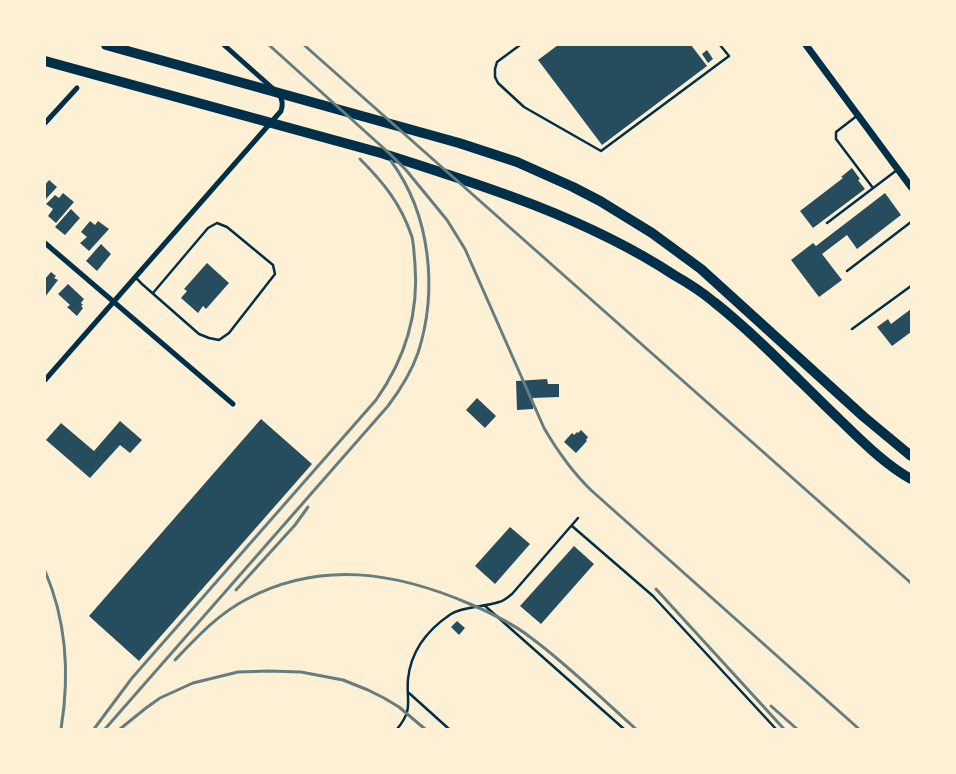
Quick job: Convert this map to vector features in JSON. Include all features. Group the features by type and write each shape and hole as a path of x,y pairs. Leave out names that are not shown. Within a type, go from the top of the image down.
{"highway":[{"path":"106,45 459,143 517,162 573,187 626,216 677,250 724,289 850,404 911,456"},
{"path":"45,61 382,153 489,188 609,237 662,267 713,301 858,436 885,460 911,479"}],"street":[{"path":"45,380 278,115 283,105 282,98 224,45"},
{"path":"806,45 911,187"},
{"path":"45,123 77,88"},
{"path":"45,244 233,404"}],"lane":[{"path":"520,45 497,62 495,77 498,83 524,107 601,151 729,56 720,45"},
{"path":"858,114 836,132 836,139 873,188"},
{"path":"827,222 898,169"},
{"path":"846,272 911,222"},
{"path":"135,277 199,334 219,340 229,333 270,283 275,274 273,265 227,227 218,223 208,228 153,293"},
{"path":"852,329 911,286"},
{"path":"397,729 408,714 408,679 413,658 421,640 453,613 500,602 512,594 578,518"},
{"path":"572,526 653,596 776,729"},
{"path":"484,605 624,729"},
{"path":"409,693 448,729"}],"building":[{"path":"558,45 691,45 707,66 602,145 538,60"},
{"path":"707,50 713,59 708,63 702,54"},
{"path":"852,168 865,189 813,228 800,211 843,178 841,177"},
{"path":"49,180 57,187 45,200 45,185"},
{"path":"63,193 74,202 56,223 48,216 53,209 46,204 55,195 59,198"},
{"path":"885,193 901,215 857,249 847,235 822,254 842,280 819,297 791,260 813,243 816,246"},
{"path":"71,209 80,218 65,235 55,227"},
{"path":"90,221 95,225 98,221 109,229 89,251 80,243 87,237 81,232"},
{"path":"101,244 111,254 97,271 86,261"},
{"path":"207,263 229,283 206,309 203,306 198,313 181,298 187,291 184,289"},
{"path":"51,272 56,276 54,278 58,280 45,297 45,279"},
{"path":"68,284 84,299 81,303 83,308 77,316 67,307 70,305 58,294"},
{"path":"911,309 911,332 892,346 877,327 888,319 891,324"},
{"path":"547,379 548,384 559,384 559,397 533,398 533,409 517,410 516,381"},
{"path":"477,398 496,416 485,428 466,410"},
{"path":"261,419 312,464 139,661 89,616"},
{"path":"120,421 142,440 130,453 120,445 90,478 46,440 61,423 94,451"},
{"path":"581,430 588,437 587,441 576,453 564,442 572,433 574,435"},
{"path":"510,527 530,544 495,584 475,566"},
{"path":"574,546 594,564 541,624 520,606"},
{"path":"457,621 465,628 459,635 451,627"}],"railway":[{"path":"269,45 389,153 406,170 447,220 465,249 544,428 578,477 859,729"},
{"path":"304,45 911,583"},
{"path":"94,729 132,678 376,400 395,368 408,335 415,301 416,283 413,240 408,225 397,204 377,177 360,159"},
{"path":"105,729 388,406 409,374 418,353 428,304 427,254 415,205 391,161"},
{"path":"236,590 295,525 308,507"},
{"path":"45,571 58,609 65,649 64,709 61,729"},
{"path":"175,660 208,626 236,605 275,587 303,579 331,575 386,578 442,593 486,611 516,627 558,659 636,729"},
{"path":"656,589 784,729"},
{"path":"120,729 160,698 193,683 238,672 269,671 301,672 343,680 384,698 399,707 425,729"},
{"path":"771,706 797,729"}]}
